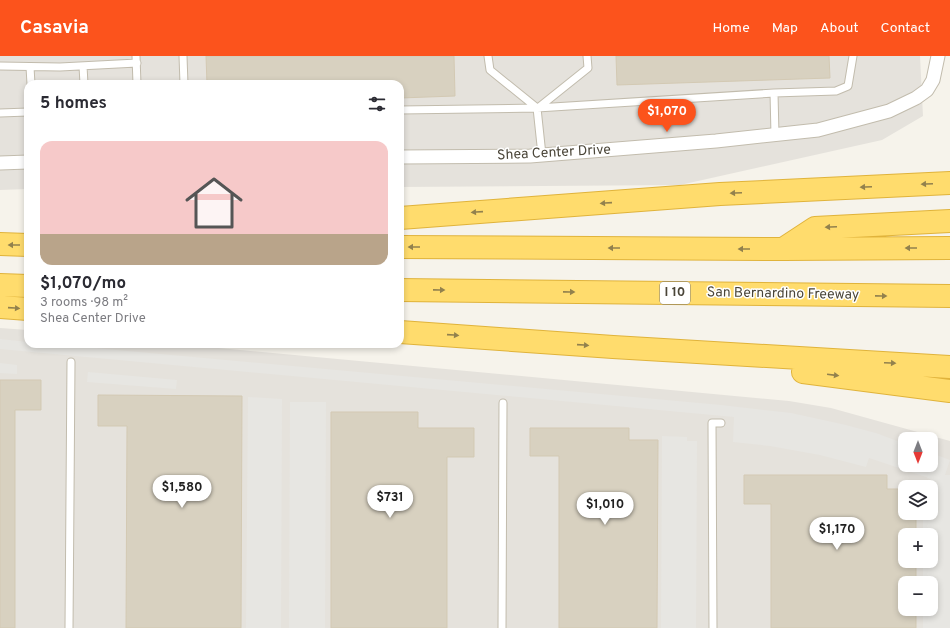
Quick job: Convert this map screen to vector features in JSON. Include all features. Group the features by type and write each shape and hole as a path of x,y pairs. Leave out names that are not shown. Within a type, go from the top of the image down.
{"highway":[{"path":"404,218 720,194 950,183"},
{"path":"783,249 814,228 950,221"},
{"path":"0,244 24,245"},
{"path":"404,247 783,249 950,248"},
{"path":"0,285 24,286"},
{"name":"San Bernardino Freeway","path":"404,290 950,296"},
{"path":"0,307 24,309"},
{"path":"404,332 613,347 950,367"},
{"path":"613,347 950,391"}],"street":[{"name":"Shea Center Drive","path":"404,157 542,155 716,141 818,130 889,111 916,98 927,90 933,80 938,56"},
{"path":"0,163 24,162"}],"lane":[{"path":"183,56 184,80"},
{"path":"488,56 490,70 537,108 542,155"},
{"path":"537,108 588,68 587,56"},
{"path":"404,110 537,108 774,93 836,91 848,86 855,57"},
{"path":"0,66 60,68 136,60 137,80"},
{"path":"83,66 84,80"},
{"path":"30,67 31,80"},
{"path":"774,93 775,135"},
{"path":"0,113 24,112"},
{"path":"69,628 71,362"},
{"path":"502,628 503,403"},
{"path":"713,628 712,423 721,423"}],"shaded area":[{"path":"0,56 920,56 923,116 882,140 680,185 404,187 404,80 24,80 24,189 0,190"},
{"path":"0,328 24,330 24,348 219,348 789,401 831,408 918,432 898,432 898,472 938,472 938,438 950,441 950,628 0,628"},
{"path":"0,339 24,342 24,348 95,348 721,405 791,413 846,425 876,433 898,441 898,468 869,458 866,467 820,455 770,446 733,442 734,417 0,349"},
{"path":"0,363 17,365 17,374 0,373"},
{"path":"88,372 177,380 176,389 87,382"},
{"path":"248,397 282,399 281,628 246,628"},
{"path":"290,402 326,402 325,628 289,628"},
{"path":"662,436 687,437 687,441 697,441 696,628 661,628"},
{"path":"938,456 950,460 945,475 950,475 950,628 923,628 923,616 938,616 938,576 923,576 923,568 938,568 938,528 923,528 923,520 938,520 938,480 932,480 911,472 938,472"}],"building":[{"path":"206,56 454,56 455,96 404,98 404,80 207,80"},
{"path":"616,56 829,56 830,78 617,85"},
{"path":"0,380 41,380 41,410 15,410 15,628 0,628"},
{"path":"98,395 242,396 241,628 126,628 127,426 98,426"},
{"path":"331,412 418,412 418,428 474,428 474,457 447,457 447,628 331,628"},
{"path":"530,428 629,428 629,440 658,440 657,628 559,628 559,456 530,456"},
{"path":"744,475 887,475 887,489 898,489 898,520 916,520 916,528 898,528 898,568 916,568 916,576 898,576 898,616 916,616 916,628 771,628 771,504 744,504"}]}
